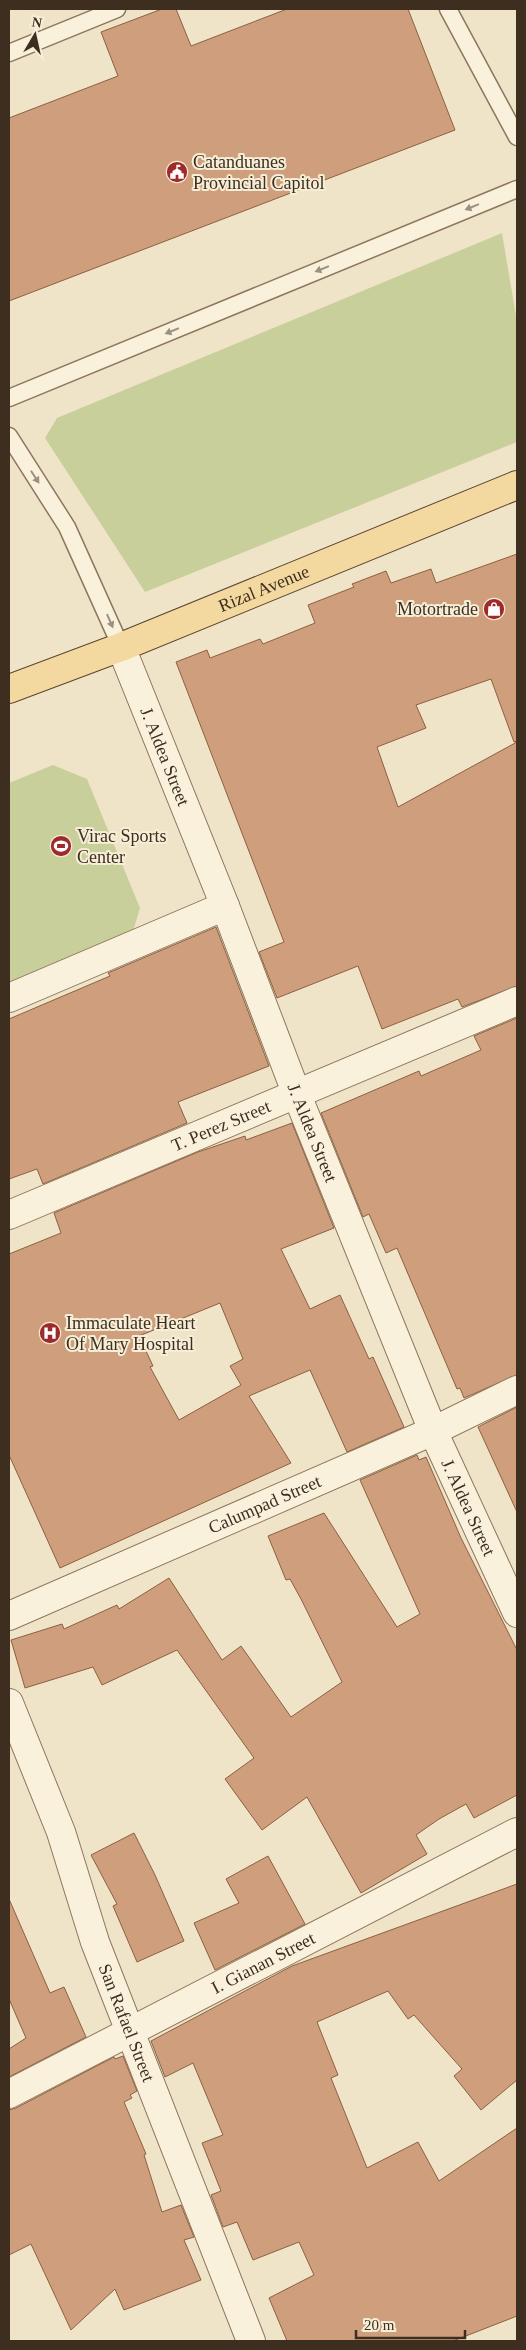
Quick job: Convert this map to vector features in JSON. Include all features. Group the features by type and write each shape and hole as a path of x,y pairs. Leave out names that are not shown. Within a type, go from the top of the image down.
{"main road":[{"name":"Rizal Avenue","path":"9,688 121,647 517,484"}],"street":[{"name":"J. Aldea Street","path":"121,647 225,906 297,1095 433,1431 517,1614"},
{"path":"9,998 225,906"},
{"name":"T. Perez Street","path":"9,1215 517,1001"},
{"name":"Calumpad Street","path":"9,1616 433,1431 517,1390"},
{"name":"San Rafael Street","path":"9,1703 61,1832 95,1942 251,2341"},
{"name":"I. Gianan Street","path":"9,2094 517,1832"}],"lane":[{"path":"9,53 117,9"},
{"path":"448,9 517,137"},
{"path":"9,398 517,189"},
{"path":"9,436 67,527 121,647"}],"green space":[{"path":"502,233 517,322 517,442 145,592 45,438 57,418"},
{"name":"Virac Sports Center","path":"53,765 87,779 140,908 130,941 9,990 9,783"}],"building":[{"name":"Catanduanes Provincial Capitol","path":"162,9 176,9 191,46 287,9 408,9 455,130 9,301 9,118 118,76 101,32"},
{"path":"517,554 517,741 514,742 491,679 416,705 426,728 377,747 398,807 517,742 517,986 462,1007 458,999 382,1029 358,966 277,998 259,952 284,942 176,662 207,650 210,658 260,639 263,644 315,623 308,605 354,587 352,584 386,571 391,583 431,569 436,583"},
{"path":"216,927 269,1066 178,1102 187,1123 43,1184 37,1169 9,1179 9,1019 110,976 108,973"},
{"path":"517,1018 517,1375 464,1398 460,1388 457,1389 397,1248 386,1253 369,1214 363,1217 321,1113 419,1071 421,1076 481,1050 474,1036"},
{"path":"292,1123 334,1228 281,1249 310,1309 340,1295 369,1359 373,1357 404,1427 347,1452 310,1370 249,1396 291,1463 60,1568 9,1455 9,1254 61,1233 54,1213 198,1152 245,1136 246,1140","holes":["220,1303 243,1359 230,1366 241,1385 179,1420 150,1367 153,1366 139,1336"]},
{"path":"517,1407 517,1512 478,1427"},
{"path":"417,1455 419,1460 426,1457 461,1538 517,1650 517,1795 474,1818 466,1804 439,1819 416,1835 427,1854 361,1893 307,1797 262,1830 225,1779 254,1758 177,1650 102,1685 93,1667 25,1688 11,1640 62,1624 64,1629 117,1605 119,1609 169,1578 222,1660 241,1646 291,1717 342,1682 301,1599 290,1579 286,1580 268,1536 324,1513 397,1627 420,1614 360,1480"},
{"path":"134,1833 184,1941 137,1962 113,1906 117,1904 91,1855"},
{"path":"268,1856 305,1924 215,1970 194,1923 239,1903 226,1879"},
{"path":"517,1884 517,2080 481,2110 454,2076 462,2069 414,2015 408,2019 388,1991 317,2022 338,2075 331,2078 367,2168 418,2142 439,2181 517,2128 517,2316 453,2341 287,2341 269,2298 314,2275 299,2242 253,2260 237,2222 223,2227 211,2195 221,2191 202,2143 223,2135 193,2063 165,2077 151,2041 292,1966"},
{"path":"9,1899 50,1993 64,1987 86,2037 9,2077 9,2049 26,2038 9,1999"},
{"path":"123,2056 137,2091 130,2095 132,2098 124,2102 146,2154 144,2155 162,2212 181,2205 194,2237 184,2240 201,2280 124,2310 115,2289 71,2330 31,2244 9,2255 9,2110 114,2057 115,2059"}],"place":[{"name":"Catanduanes Provincial Capitol","path":"177,172"},
{"name":"Motortrade","path":"494,609"},
{"name":"Virac Sports Center","path":"61,846"},
{"name":"Immaculate Heart Of Mary Hospital","path":"50,1333"}]}
